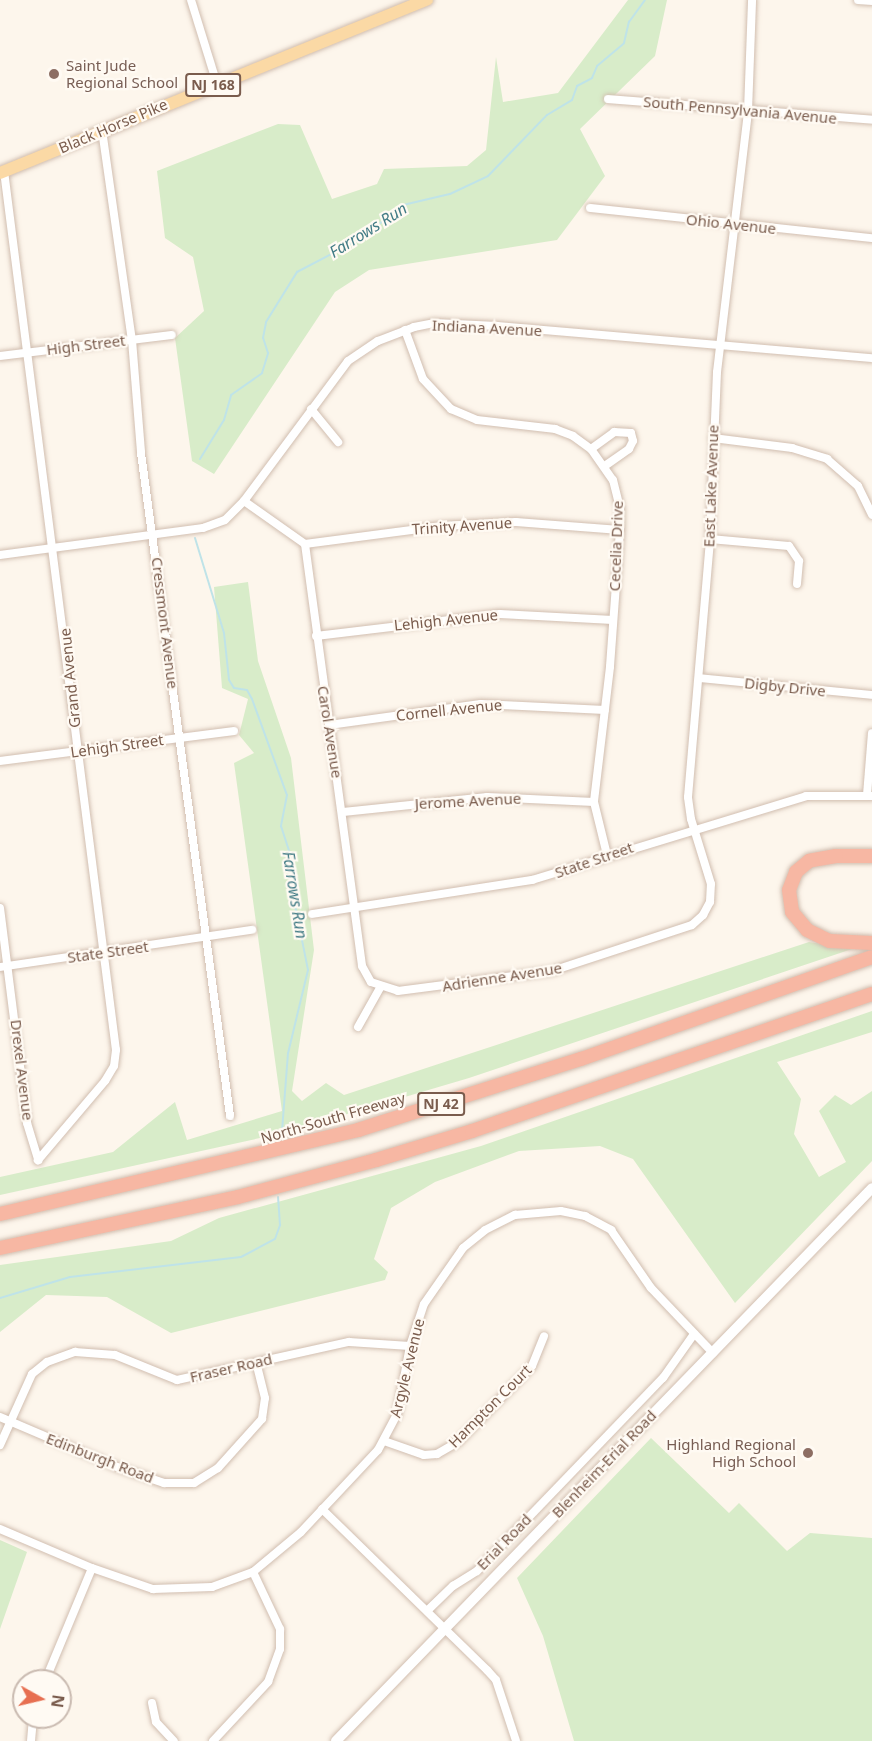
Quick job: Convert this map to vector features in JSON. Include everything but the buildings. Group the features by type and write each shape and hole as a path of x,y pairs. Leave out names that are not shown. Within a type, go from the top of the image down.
{"highway":[{"path":"872,856 836,856 809,861 796,872 789,890 792,912 807,930 830,941 872,943"},
{"name":"North-South Freeway","path":"0,1214 298,1147 358,1130 581,1059 872,957"},
{"name":"NJ 42","path":"0,1248 238,1197 376,1160 484,1128 872,994"}],"main road":[{"name":"Black Horse Pike","path":"2,172 427,0"},
{"name":"Blenheim-Erial Road","path":"336,1741 872,1188"}],"street":[{"path":"191,0 217,84"},
{"name":"East Lake Avenue","path":"655,938 692,925 710,902 711,884 694,828 688,797 710,538 713,438 720,344 748,111 752,0"},
{"path":"858,0 872,1"},
{"name":"South Pennsylvania Avenue","path":"609,99 872,120"},
{"name":"Cressmont Avenue","path":"102,130 132,340 141,453 230,1116"},
{"name":"Grand Avenue","path":"2,172 30,352 29,381 54,548 116,1059 105,1081 38,1160"},
{"name":"Ohio Avenue","path":"590,208 872,238"},
{"name":"Indiana Avenue","path":"0,555 153,535 217,524 244,501 348,361 378,341 405,330 434,323 720,344 872,358"},
{"name":"Cecelia Drive","path":"405,330 423,379 451,409 477,420 555,429 591,449 604,466 618,494 620,530 613,620 594,802 607,855"},
{"name":"High Street","path":"0,356 172,335"},
{"path":"311,409 338,442"},
{"path":"591,449 614,432 631,433 633,441 630,449 604,466"},
{"path":"713,438 792,448 827,459 858,486 871,509"},
{"path":"244,501 305,544"},
{"name":"Trinity Avenue","path":"305,544 442,526 516,522 620,530"},
{"path":"710,538 789,546 799,561 797,584"},
{"name":"Carol Avenue","path":"305,544 362,966 371,982 380,988"},
{"name":"Lehigh Avenue","path":"316,636 500,614 613,620"},
{"name":"Digby Drive","path":"699,678 872,695"},
{"name":"Cornell Avenue","path":"329,725 480,705 605,710"},
{"name":"Lehigh Street","path":"0,761 234,731"},
{"path":"869,796 872,733"},
{"name":"State Street","path":"312,914 531,880 694,828 806,796 869,796"},
{"name":"Jerome Avenue","path":"343,813 487,798 594,802"},
{"name":"Drexel Avenue","path":"0,908 27,1123 38,1160"},
{"name":"State Street","path":"0,967 206,939 252,930"},
{"name":"Adrienne Avenue","path":"380,988 398,991 513,978 552,970 655,938"},
{"path":"358,1027 380,988"},
{"name":"Argyle Avenue","path":"0,1529 92,1568 153,1589 175,1591 212,1587 253,1572 322,1509 384,1441 397,1415 410,1346 424,1304 463,1248 502,1220 540,1210 585,1216 611,1230 651,1288 713,1353"},
{"name":"Erial Road","path":"428,1610 453,1586 477,1571 663,1378 694,1334"},
{"name":"Hampton Court","path":"384,1441 424,1455 437,1454 458,1442 532,1366 544,1336"},
{"name":"Fraser Road","path":"0,1445 32,1374 47,1362 75,1352 115,1355 177,1380 349,1342 410,1346"},
{"name":"Edinburgh Road","path":"0,1418 126,1470 164,1483 194,1483 218,1468 262,1419 266,1398 256,1363"},
{"path":"322,1509 447,1628 496,1680 516,1741"},
{"path":"50,1669 92,1568"},
{"path":"213,1741 261,1692 277,1660 280,1629 253,1572"},
{"path":"152,1703 156,1722 174,1741"}],"green space":[{"path":"628,0 667,0 655,56 580,129 605,176 557,240 369,270 335,292 214,474 192,461 175,338 204,311 193,257 165,238 157,171 278,124 300,125 332,199 377,184 384,169 467,166 486,150 496,57 503,102 558,93"},
{"path":"248,582 258,661 291,758 314,950 292,1091 302,1101 326,1083 344,1095 809,942 852,949 469,1078 283,1133 0,1195 0,1177 113,1152 175,1102 187,1140 282,1111 234,763 254,753 239,735 248,699 222,688 214,587"},
{"path":"872,1011 872,1032 777,1062 801,1099 794,1134 819,1177 846,1162 819,1111 835,1095 851,1105 872,1091 872,1161 735,1303 633,1159 600,1146 519,1151 435,1182 391,1208 374,1259 388,1272 385,1280 171,1333 107,1297 46,1295 0,1332 0,1265 171,1241 219,1218 481,1146"},
{"path":"651,1438 729,1513 739,1503 787,1551 810,1533 872,1538 872,1741 574,1741 543,1636 517,1578"},
{"path":"0,1540 27,1552 0,1629"}],"waterway":[{"name":"Farrows Run","path":"200,459 224,420 231,395 262,373 268,353 263,338 266,322 297,272 360,239 403,205 450,194 488,176 547,115 572,100 577,86 592,78 597,66 624,43 629,22 645,0"},
{"name":"Farrows Run","path":"195,538 224,633 229,680 234,688 247,690 252,699 287,795 281,826 292,859 294,900 308,970 288,1053 282,1131"},
{"name":"Farrows Run","path":"0,1298 70,1277 241,1257 275,1239 280,1225 278,1197"}],"place":[{"name":"Saint Jude Regional School","path":"54,74"},
{"name":"Highland Regional High School","path":"808,1453"}]}
